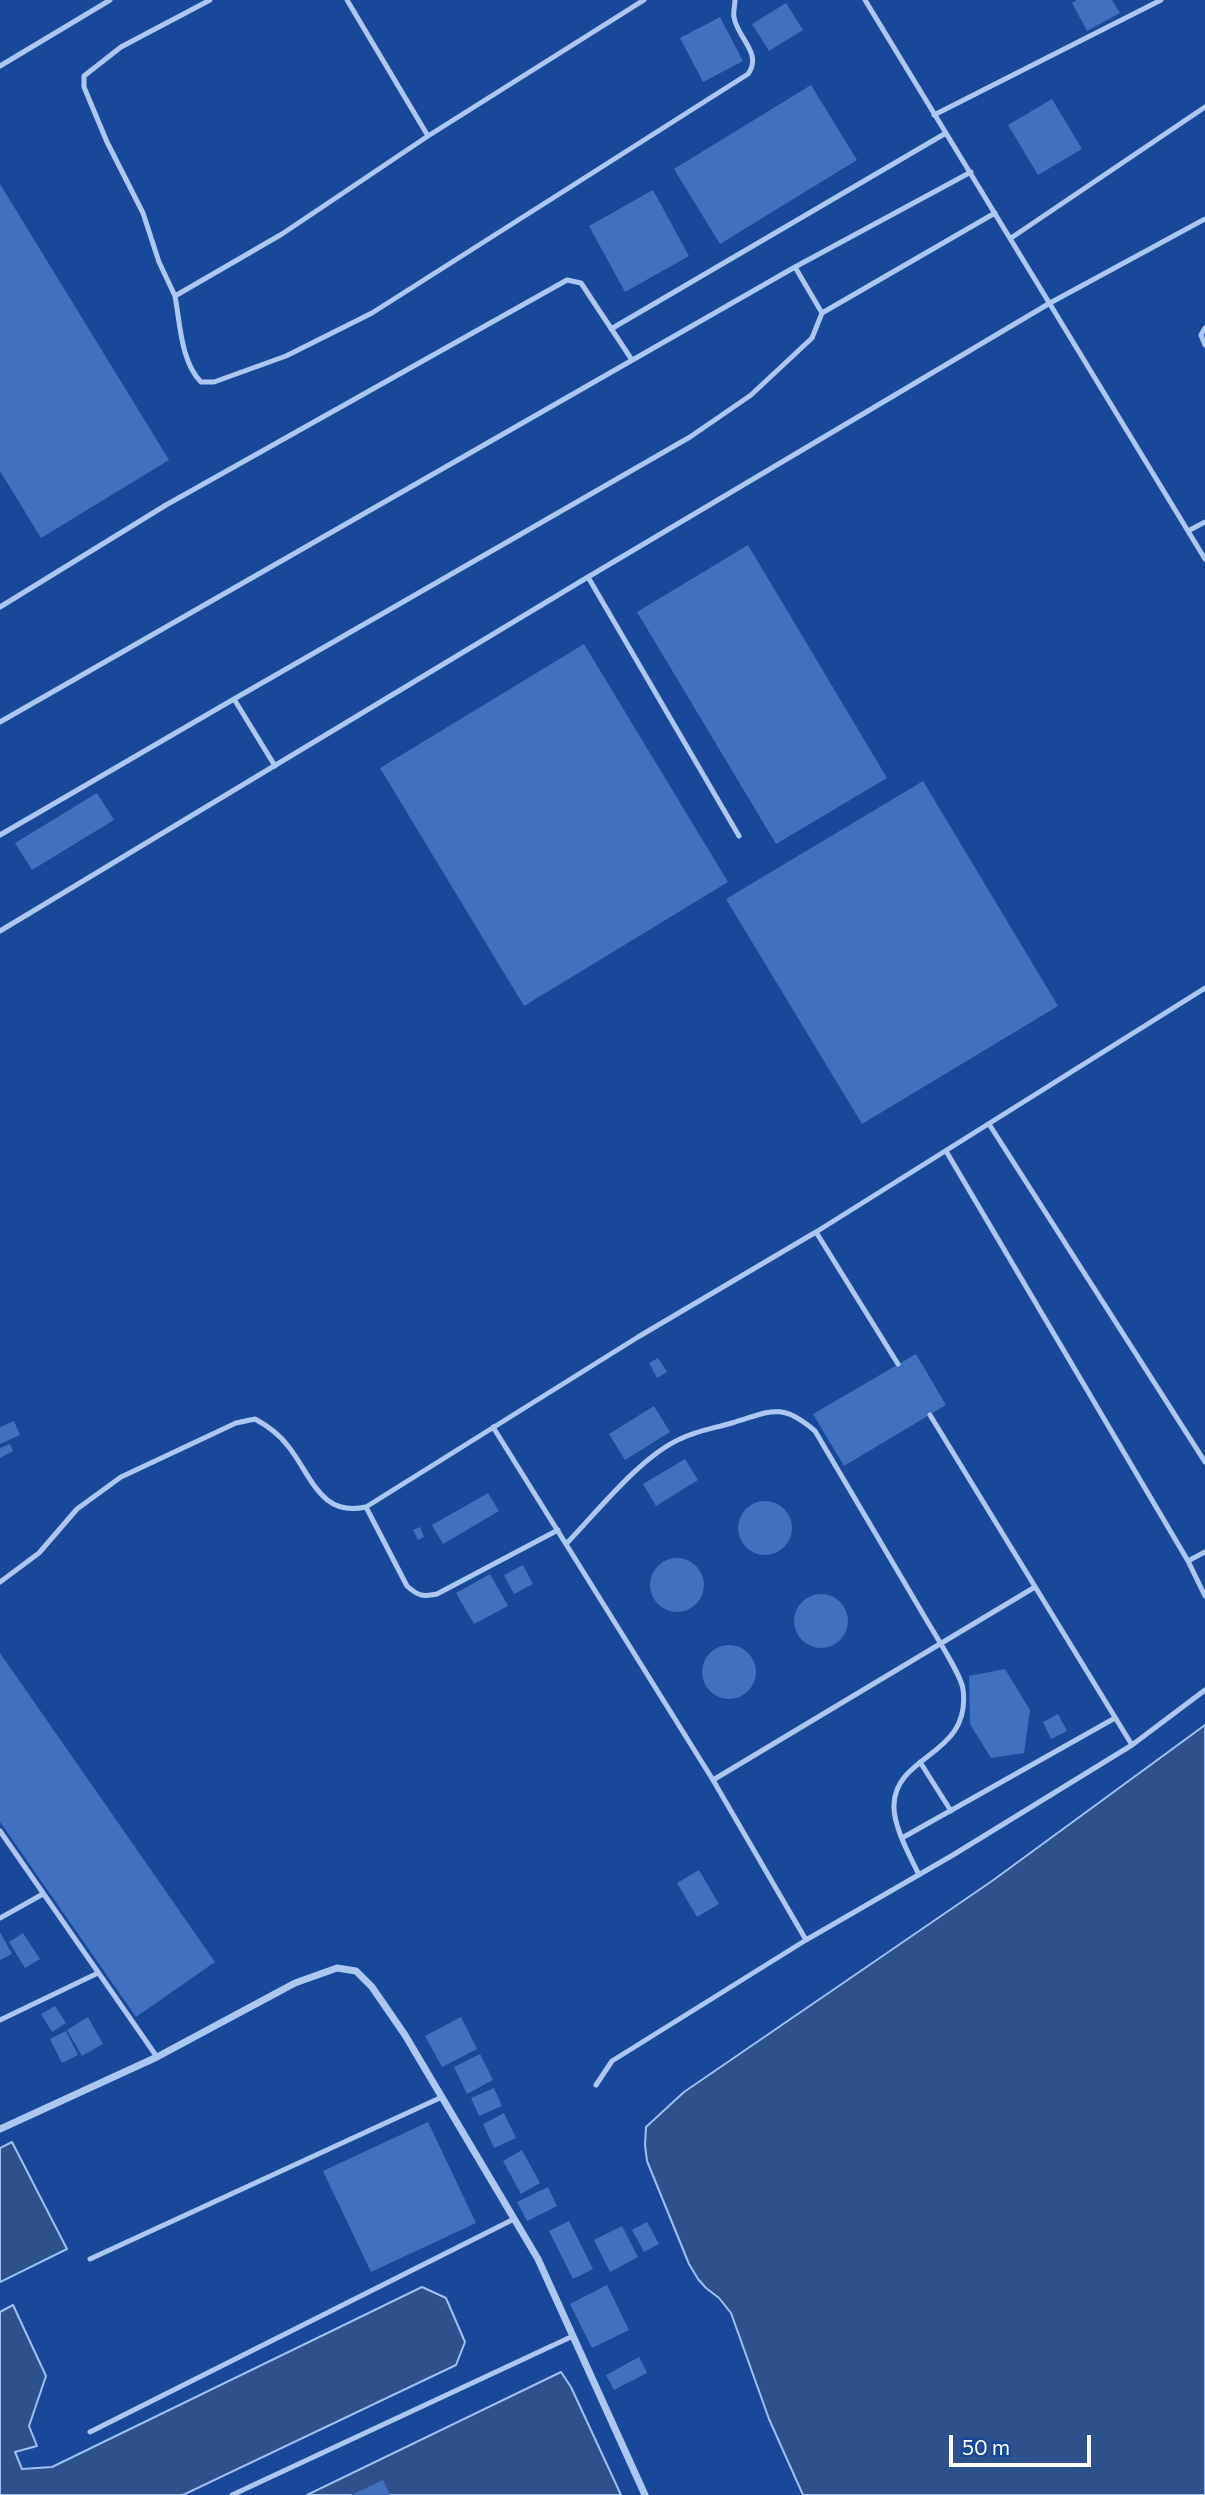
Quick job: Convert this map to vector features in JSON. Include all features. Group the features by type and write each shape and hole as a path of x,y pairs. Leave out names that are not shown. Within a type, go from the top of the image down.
{"street":[{"path":"0,2129 157,2057 295,1983 337,1968 356,1971 372,1987 412,2045 538,2259 645,2495"}],"lane":[{"path":"0,66 110,0"},
{"path":"210,0 121,47 84,76 84,87 107,142 143,213 159,262 175,296 193,374 201,382 214,382 286,356 372,313 748,74 753,68 754,57 734,17 735,0"},
{"path":"347,0 428,136"},
{"path":"175,296 282,234 428,136 644,0"},
{"path":"865,0 1205,559"},
{"path":"934,115 1161,0"},
{"path":"1011,238 1205,107"},
{"path":"611,329 946,133"},
{"path":"0,722 796,267 971,173"},
{"path":"0,835 690,437 751,395 812,338 822,313 995,213"},
{"path":"0,931 1050,303 1205,219"},
{"path":"796,267 822,313"},
{"path":"0,607 166,505 567,280 581,283 632,360"},
{"path":"1205,328 1201,335 1205,345"},
{"path":"1188,531 1205,522"},
{"path":"588,577 739,836"},
{"path":"234,699 275,766"},
{"path":"0,1582 39,1553 77,1509 121,1477 226,1427 255,1419 271,1427 289,1446 328,1502 348,1510 366,1507 638,1337 946,1152 1205,988"},
{"path":"989,1124 1205,1462"},
{"path":"946,1152 1188,1561 1205,1596"},
{"path":"816,1232 898,1364"},
{"path":"566,1544 644,1463 680,1439 769,1411 786,1411 815,1431 941,1644 963,1687 962,1716 956,1732 944,1745 920,1762 897,1787 893,1807 902,1838 919,1875"},
{"path":"930,1415 1132,1745"},
{"path":"494,1427 713,1780 806,1940"},
{"path":"366,1507 407,1586 417,1595 437,1594 558,1530"},
{"path":"1188,1561 1205,1552"},
{"path":"713,1780 1035,1587"},
{"path":"596,2085 612,2061 806,1940 919,1875 1132,1745 1205,1690"},
{"path":"902,1838 1115,1718"},
{"path":"920,1762 951,1811"},
{"path":"0,1831 157,2057"},
{"path":"0,1918 43,1894"},
{"path":"0,2020 98,1973"},
{"path":"90,2259 442,2097"},
{"path":"90,2432 514,2219"},
{"path":"232,2495 573,2336"}],"water":[{"path":"1205,1725 1205,2495 803,2495 769,2419 731,2313 698,2279 689,2264 647,2161 646,2127 684,2092 992,1881"},
{"path":"12,2142 67,2249 0,2282 0,2148"},
{"path":"422,2287 446,2298 465,2342 456,2365 183,2495 0,2495 0,2312 13,2305 46,2376 29,2426 37,2446 15,2452 22,2469 52,2467"},
{"path":"561,2372 571,2387 621,2495 307,2495"}],"building":[{"path":"1077,0 1112,0 1120,13 1087,31 1072,3"},
{"path":"786,3 803,30 769,51 752,24"},
{"path":"720,17 743,61 703,82 680,38"},
{"path":"811,85 857,160 720,244 674,169"},
{"path":"1052,99 1082,149 1038,175 1008,125"},
{"path":"0,184 169,460 41,538 0,471"},
{"path":"653,190 689,256 625,292 589,226"},
{"path":"748,545 887,778 776,844 637,612"},
{"path":"584,644 728,882 524,1006 380,768"},
{"path":"923,781 1058,1006 862,1124 726,899"},
{"path":"97,793 114,820 32,870 15,843"},
{"path":"916,1354 946,1405 844,1466 813,1414"},
{"path":"658,1358 667,1372 657,1378 649,1363"},
{"path":"654,1406 670,1432 625,1460 609,1434"},
{"path":"14,1421 20,1435 0,1444 0,1427"},
{"path":"10,1444 13,1451 0,1458 0,1448"},
{"path":"685,1459 698,1480 656,1506 643,1484"},
{"path":"488,1493 499,1511 443,1544 432,1525"},
{"path":"770,1501 780,1505 788,1513 792,1528 788,1543 780,1551 760,1555 750,1551 742,1543 738,1523 742,1513 750,1505"},
{"path":"420,1527 424,1537 418,1540 413,1530"},
{"path":"682,1558 692,1562 700,1570 704,1585 700,1600 692,1608 672,1612 662,1608 654,1600 650,1580 654,1570 662,1562"},
{"path":"523,1565 533,1584 514,1594 504,1575"},
{"path":"490,1574 508,1606 474,1624 456,1593"},
{"path":"826,1594 836,1598 844,1606 848,1621 844,1636 836,1644 816,1648 806,1644 798,1636 794,1616 798,1606 806,1598"},
{"path":"734,1645 744,1649 752,1657 756,1672 752,1687 744,1695 724,1699 714,1695 706,1687 702,1667 706,1657 714,1649"},
{"path":"0,1653 215,1962 136,2017 0,1822"},
{"path":"1005,1669 1030,1710 1024,1753 991,1758 970,1724 969,1676"},
{"path":"1058,1714 1067,1731 1051,1739 1043,1722"},
{"path":"699,1870 719,1904 697,1917 677,1883"},
{"path":"0,1932 12,1954 0,1960"},
{"path":"23,1933 40,1959 25,1968 9,1942"},
{"path":"55,2006 66,2023 52,2032 41,2014"},
{"path":"88,2017 103,2044 82,2056 67,2030"},
{"path":"461,2017 477,2049 442,2067 425,2036"},
{"path":"66,2031 78,2055 62,2063 50,2039"},
{"path":"480,2054 493,2080 467,2094 454,2067"},
{"path":"494,2088 502,2106 479,2116 471,2098"},
{"path":"504,2113 516,2138 494,2148 483,2124"},
{"path":"428,2122 476,2223 371,2272 323,2171"},
{"path":"522,2150 540,2183 521,2194 503,2161"},
{"path":"548,2187 557,2206 527,2221 517,2202"},
{"path":"569,2221 593,2269 573,2279 549,2231"},
{"path":"647,2222 659,2244 644,2252 632,2230"},
{"path":"622,2226 638,2257 610,2272 594,2240"},
{"path":"607,2285 629,2330 592,2348 570,2304"},
{"path":"639,2357 647,2373 614,2390 606,2375"},
{"path":"383,2480 390,2495 351,2495"}]}
